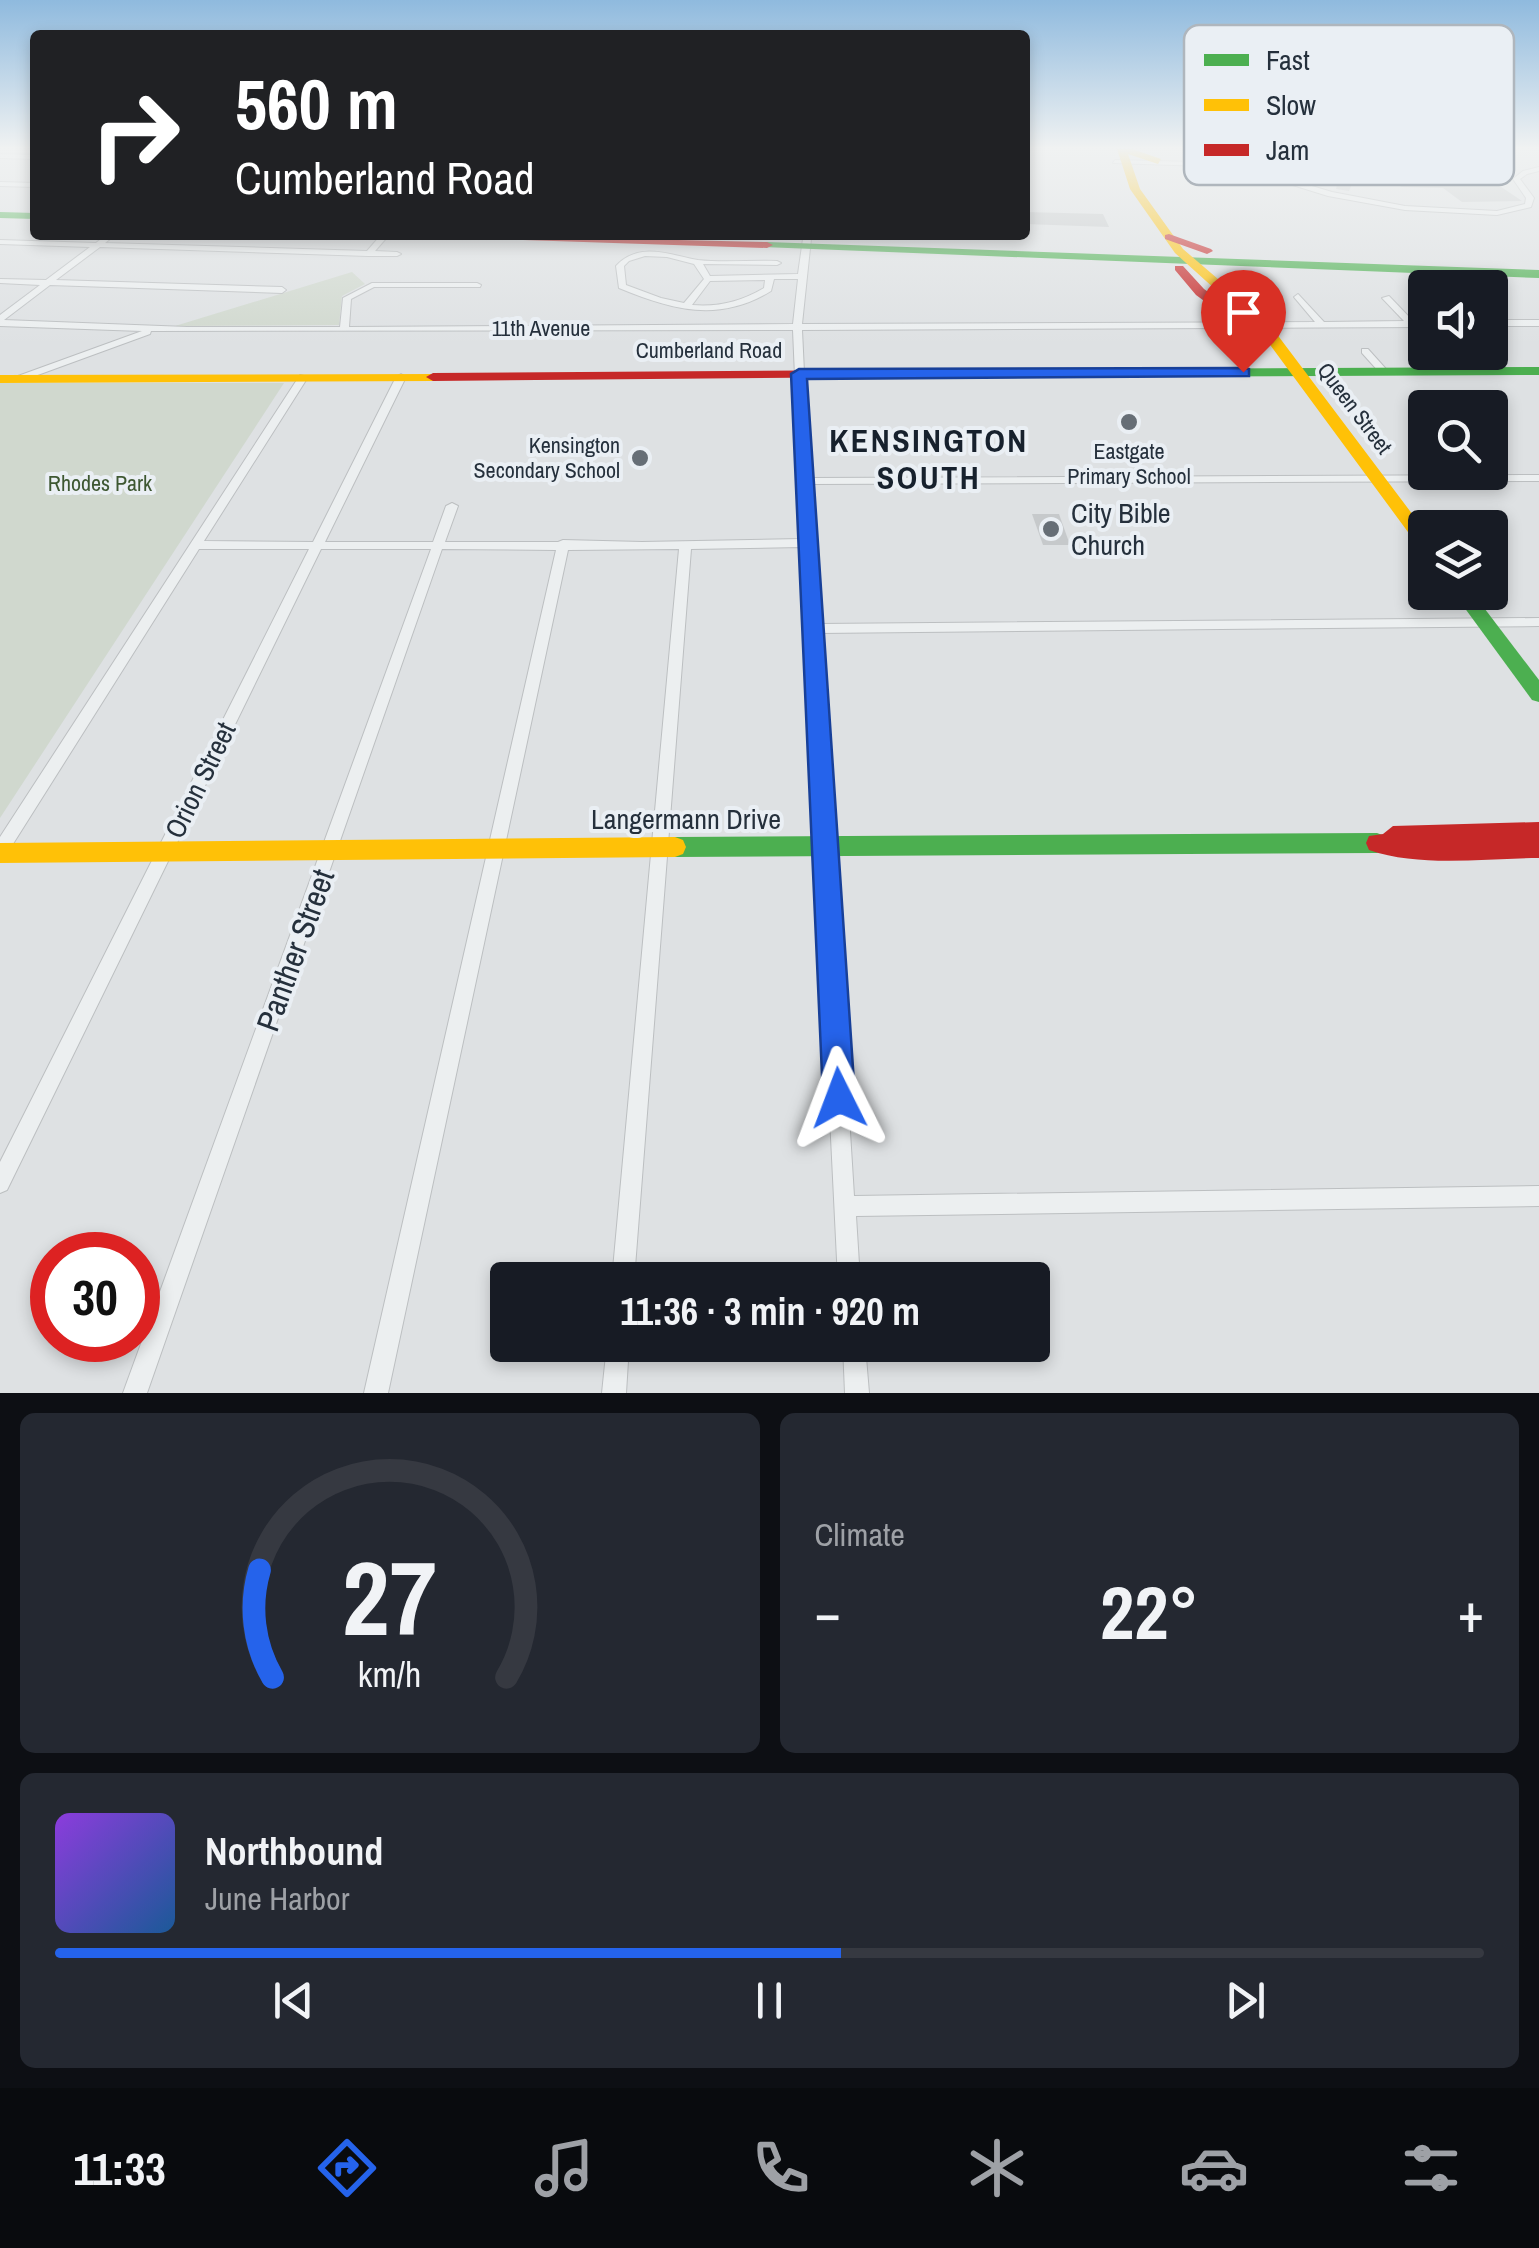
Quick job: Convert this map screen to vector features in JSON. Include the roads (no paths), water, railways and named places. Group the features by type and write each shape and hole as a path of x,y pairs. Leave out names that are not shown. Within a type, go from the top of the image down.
{"main road":[{"name":"Queen Street","path":"1150,214 1200,292 1254,325"},
{"path":"0,217 30,218"},
{"path":"709,240 1173,251 1539,272"},
{"path":"762,240 806,242"},
{"name":"Queen Street","path":"1173,251 1210,280 1281,352 1408,520"},
{"path":"1210,280 1215,266 1234,257"},
{"name":"Cumberland Road","path":"10,378 1539,370"},
{"path":"1475,610 1539,695"},
{"name":"Langermann Drive","path":"1372,842 1398,836 1539,832"},
{"name":"Langermann Drive","path":"0,852 1372,842 1421,849 1539,848"}],"street":[{"path":"1469,214 1523,214"},
{"path":"0,321 104,240"},
{"path":"368,254 381,240"},
{"path":"0,242 397,254"},
{"path":"806,242 798,326 799,374 848,1262"},
{"path":"770,277 768,289 746,304 685,307 622,286 620,264 640,255 667,255 697,262 777,264"},
{"path":"697,262 708,279"},
{"path":"685,307 708,279 802,276"},
{"path":"0,281 282,290"},
{"path":"344,329 347,298 366,286 478,285"},
{"path":"1298,297 1321,324"},
{"path":"1386,298 1408,321"},
{"name":"11th Avenue","path":"0,321 155,329 1408,324"},
{"path":"1508,323 1539,323"},
{"path":"10,378 155,329"},
{"path":"1365,351 1382,372"},
{"path":"0,852 303,377"},
{"name":"Orion Street","path":"0,1183 401,377"},
{"path":"805,481 1539,478"},
{"name":"Panther Street","path":"136,1393 452,506"},
{"path":"196,545 685,546 809,542"},
{"path":"376,1393 562,544"},
{"path":"625,1262 685,546"},
{"path":"814,629 1539,622"},
{"path":"844,1206 1539,1196"},
{"path":"614,1393 617,1362"},
{"path":"855,1362 857,1393"}],"place":[{"name":"Eastgate Primary School","path":"1129,422"},
{"name":"Kensington Secondary School","path":"640,458"},
{"name":"City Bible Church","path":"1051,529"}],"district":[{"name":"KENSINGTON SOUTH","path":"929,458"}],"park label":[{"name":"Rhodes Park","path":"100,483"}]}
